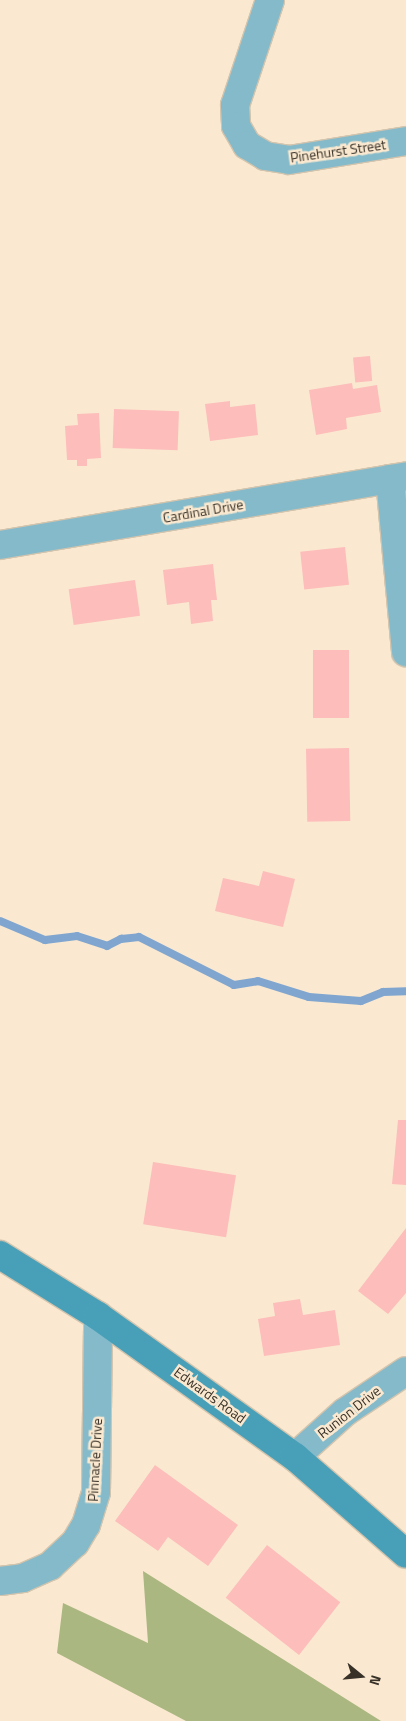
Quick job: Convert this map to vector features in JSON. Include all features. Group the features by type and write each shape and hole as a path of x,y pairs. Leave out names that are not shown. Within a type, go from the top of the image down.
{"main road":[{"name":"Edwards Road","path":"0,1255 98,1316 295,1457 406,1554"}],"street":[{"name":"Pinehurst Street","path":"270,0 235,105 236,126 248,145 266,156 289,160 406,141"},
{"name":"Cardinal Drive","path":"0,545 398,478"},
{"path":"398,478 406,652"},
{"name":"Pinnacle Drive","path":"0,1581 23,1578 50,1566 67,1553 86,1525 96,1492 98,1316"},
{"name":"Runion Drive","path":"295,1457 345,1412 406,1371"}],"green space":[{"path":"143,1571 381,1721 186,1721 57,1653 63,1603 148,1643"}],"building":[{"path":"370,356 372,381 355,382 353,357"},
{"path":"352,383 353,389 377,385 381,412 346,418 347,429 316,435 309,390"},
{"path":"230,401 230,407 255,404 258,435 210,441 205,404"},
{"path":"114,409 179,411 178,450 113,448"},
{"path":"99,413 101,458 87,459 87,466 77,466 77,460 67,460 65,426 78,425 77,414"},
{"path":"345,547 349,585 304,589 300,552"},
{"path":"213,564 217,600 211,600 213,621 191,624 189,602 167,605 163,570"},
{"path":"135,580 140,616 74,625 69,589"},
{"path":"313,650 349,650 349,718 313,718"},
{"path":"349,748 350,821 307,822 306,749"},
{"path":"263,871 295,879 283,927 215,911 223,878 259,886"},
{"path":"398,1120 406,1120 406,1185 392,1184"},
{"path":"153,1162 236,1175 226,1237 143,1224"},
{"path":"406,1228 406,1293 388,1314 358,1291"},
{"path":"300,1299 303,1315 335,1310 340,1345 264,1356 258,1319 275,1316 273,1303"},
{"path":"155,1465 238,1525 208,1566 168,1537 158,1551 115,1521"},
{"path":"267,1545 340,1602 299,1655 226,1598"}],"waterway":[{"path":"0,921 45,940 77,936 107,946 121,939 139,937 234,985 258,981 309,997 361,1001 383,992 406,991"}]}
